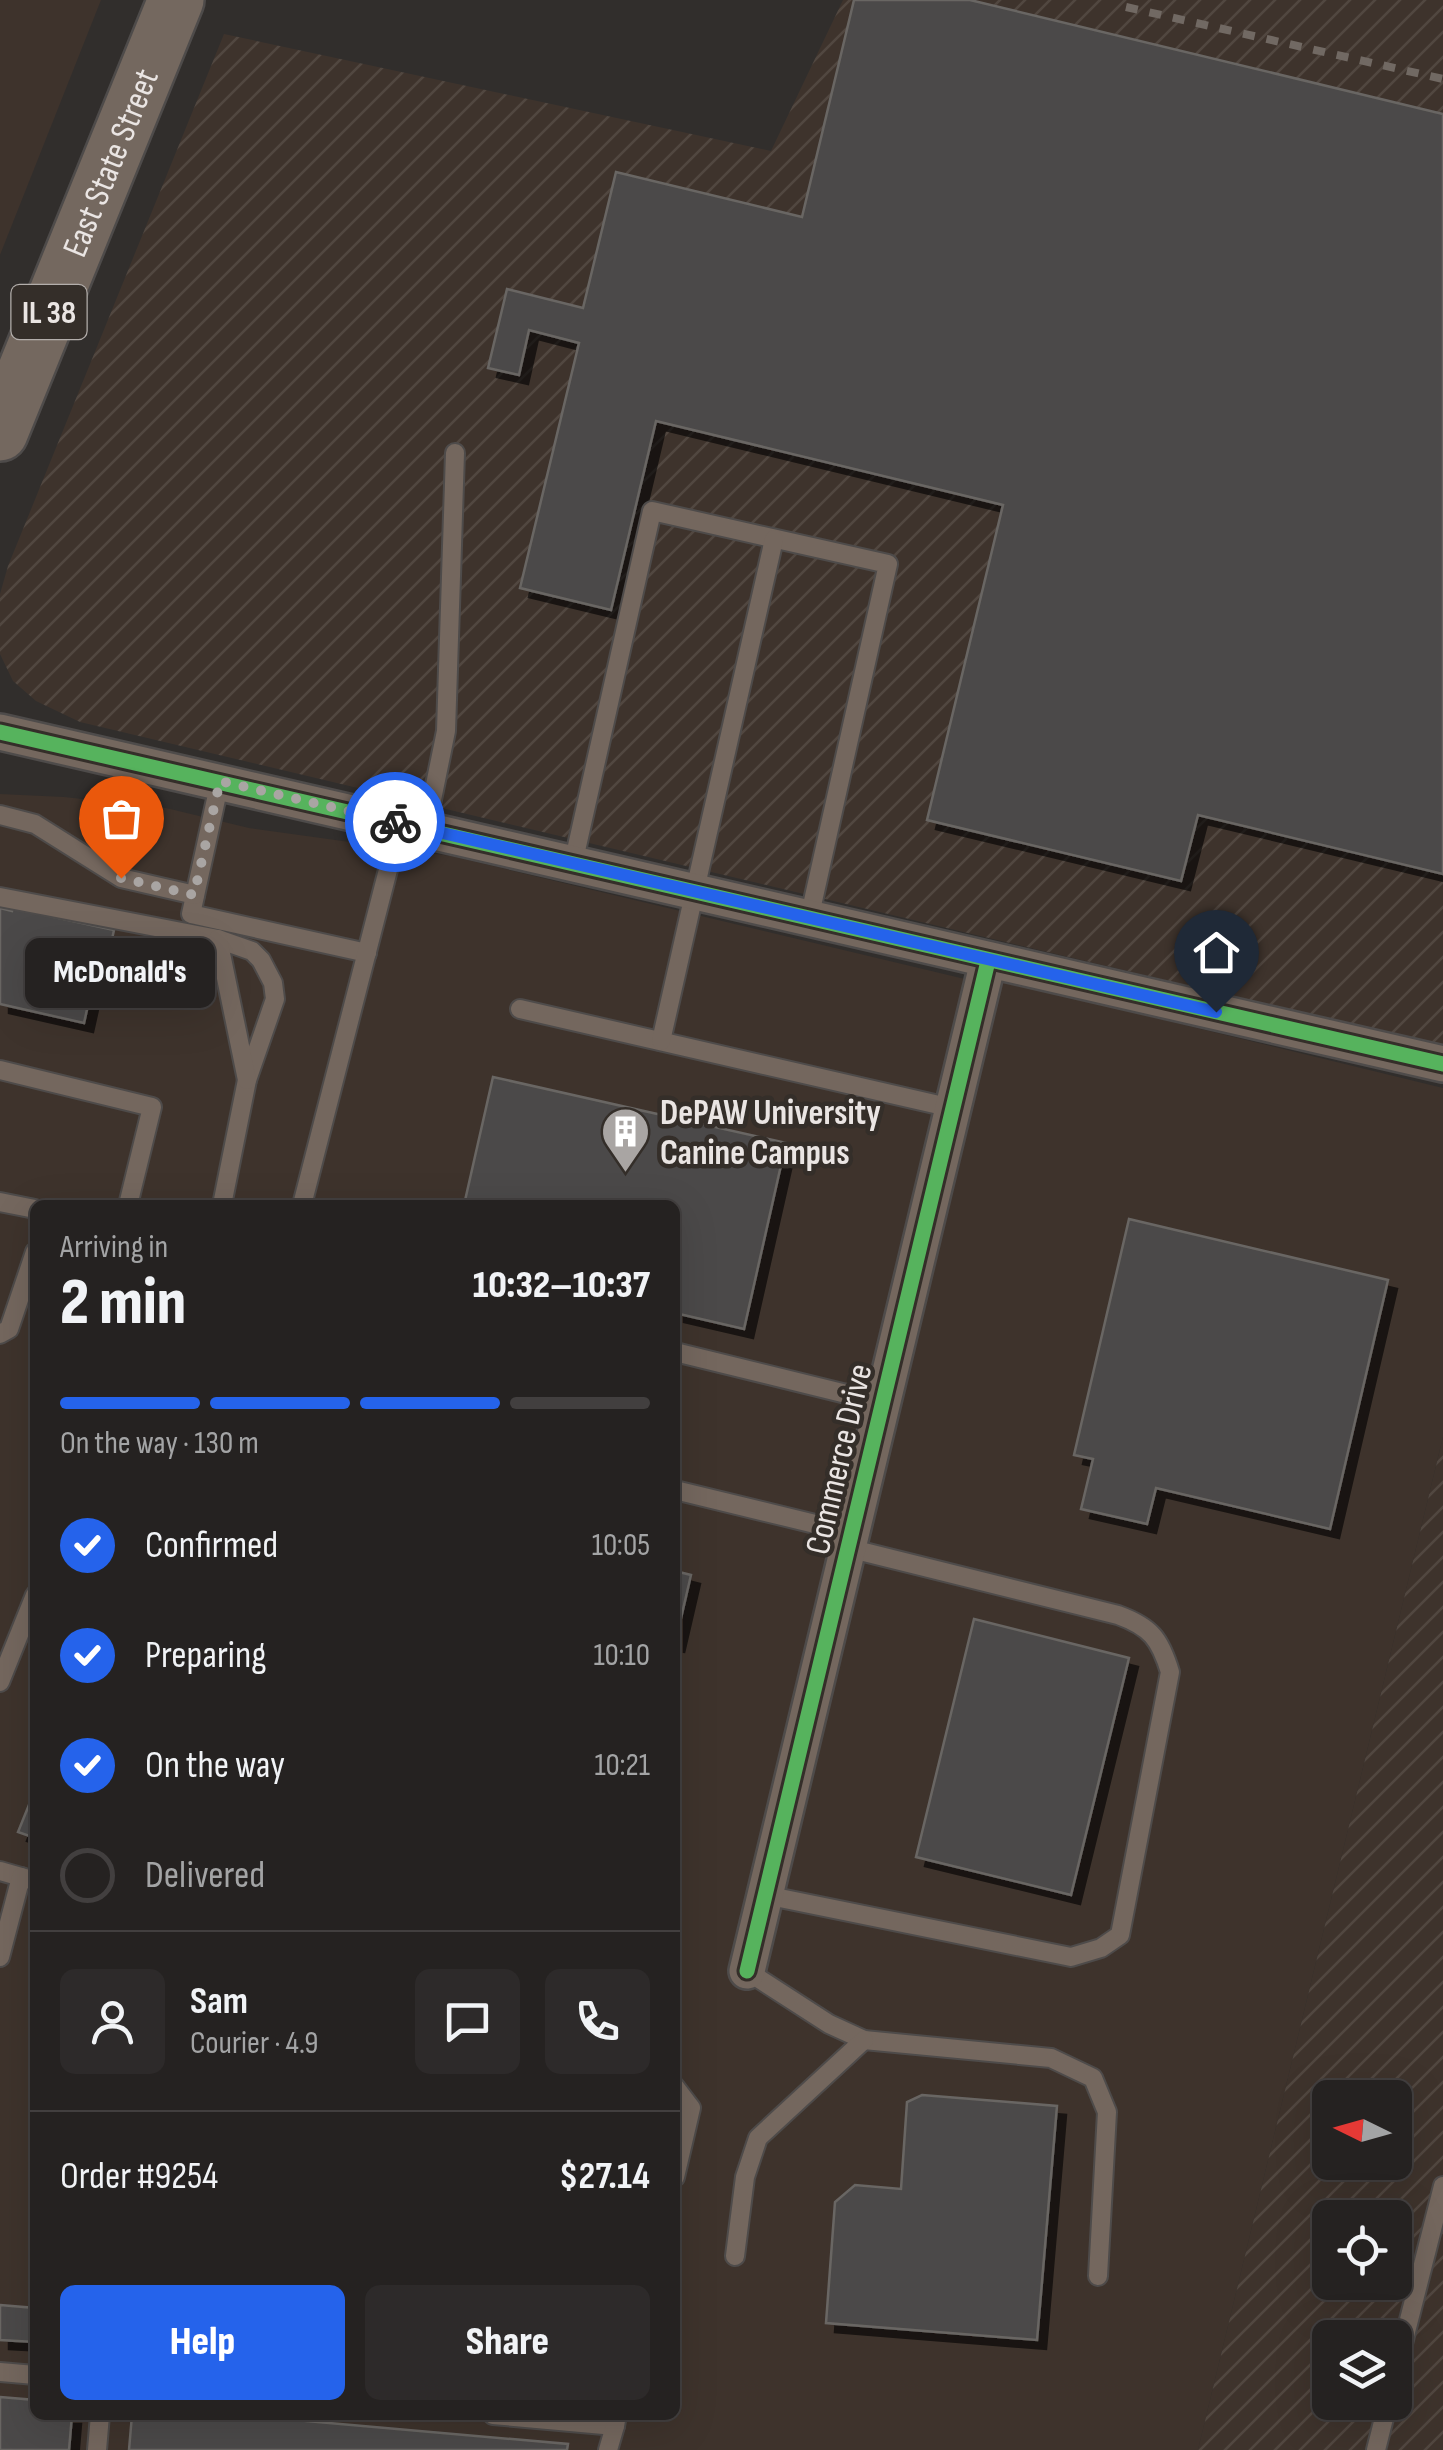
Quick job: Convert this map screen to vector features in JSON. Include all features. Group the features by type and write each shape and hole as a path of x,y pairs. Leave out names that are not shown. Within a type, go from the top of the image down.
{"main road":[{"name":"East State Street","path":"0,433 176,0"}],"street":[{"path":"0,732 1443,1064"},
{"name":"Commerce Drive","path":"748,1971 988,961"}],"lane":[{"path":"303,1200 367,953 446,730 455,453"},
{"path":"574,864 652,511 888,564 809,919"},
{"path":"661,1041 774,538"},
{"path":"220,781 191,914 367,953"},
{"path":"0,815 35,824 121,878 194,895"},
{"path":"0,896 218,939 252,951 269,970 274,983 272,1015 248,1080 223,1200"},
{"path":"218,939 248,1080"},
{"path":"520,1009 952,1108"},
{"path":"0,1070 152,1107 129,1200"},
{"path":"0,1202 30,1208"},
{"path":"0,1334 9,1328 30,1267"},
{"path":"680,1353 883,1403"},
{"path":"680,1491 1143,1624 1162,1647 1170,1672 1120,1935 1101,1948 1071,1957 765,1895"},
{"path":"0,1682 30,1607"},
{"path":"0,1870 28,1879 0,1957"},
{"path":"748,1971 829,2024 864,2040 1051,2058 1093,2078 1107,2112 1098,2276"},
{"path":"735,2256 746,2177 758,2138 864,2040"},
{"path":"680,2093 692,2108 680,2156"},
{"path":"1409,2320 1443,2186"},
{"path":"0,2372 30,2375"},
{"path":"97,2450 100,2420"},
{"path":"608,2450 616,2420"},
{"path":"1376,2450 1384,2420"}],"shaded area":[{"path":"0,0 101,0 0,255"},
{"path":"843,0 1443,0 1443,1046 80,722 36,701 13,681 0,654 0,594 8,566 224,34 771,151"},
{"path":"0,794 166,808 249,828 451,856 969,980 1000,980 1443,1088 1443,1437 1198,2450 0,2450"},
{"path":"1443,1437 1443,2450 1198,2450"}],"building":[{"path":"854,0 970,0 1443,114 1443,874 1198,815 1181,881 927,820 1003,505 656,421 611,610 520,588 579,343 529,330 519,375 488,368 507,289 583,308 616,172 802,217"},
{"path":"0,908 114,930 111,944 102,942 84,1023 0,1004"},
{"name":"DePAW University Canine Campus","path":"493,1077 786,1143 744,1329 680,1314 680,1200 465,1200"},
{"path":"1129,1219 1388,1280 1330,1529 1156,1488 1147,1524 1081,1509 1093,1459 1074,1455"},
{"path":"680,1572 691,1575 680,1622"},
{"path":"974,1619 1129,1658 1071,1895 916,1857"},
{"path":"30,1802 30,1836 18,1832"},
{"path":"922,2095 1057,2106 1037,2340 826,2323 835,2202 855,2185 901,2189 907,2102"},
{"path":"0,2305 30,2308 30,2342 0,2340"},
{"path":"0,2397 30,2400 30,2420 72,2420 69,2450 0,2450"},
{"path":"132,2420 294,2420 568,2444 567,2450 129,2450"}],"railway":[{"path":"1126,7 1443,79"}],"cycle path":[{"path":"0,732 1443,1064"},
{"path":"747,1971 988,961"}],"way so far":[{"path":"121,878 194,895 220,781 395,822"}],"place":[{"name":"McDonald's","path":"121,878"},
{"name":"DePAW University Canine Campus","path":"625,1174"}],"route":[{"path":"395,822 1216,1012"}]}
